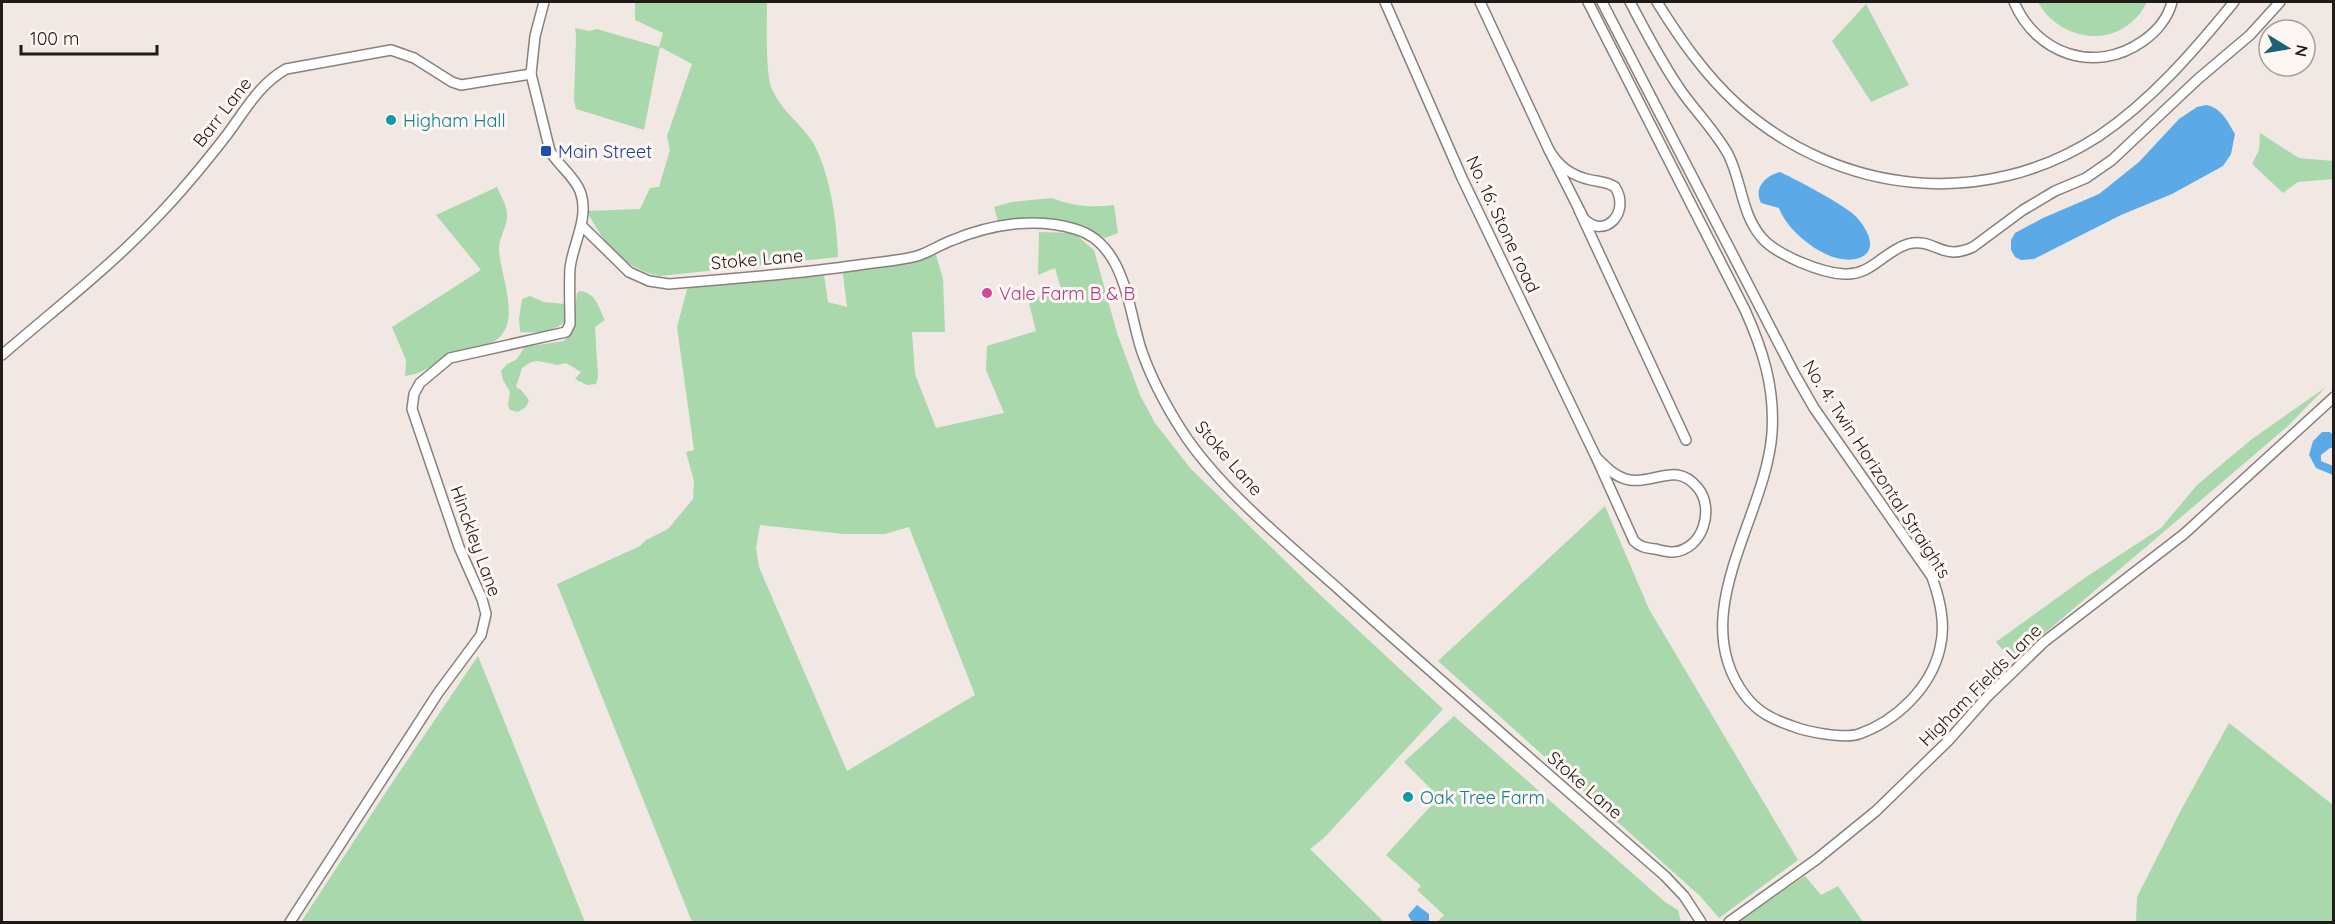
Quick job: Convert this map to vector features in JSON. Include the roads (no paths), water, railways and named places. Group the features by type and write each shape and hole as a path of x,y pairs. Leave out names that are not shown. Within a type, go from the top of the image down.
{"street":[{"path":"544,2 535,36 531,74 550,151 555,161 574,180 581,194 582,226"},
{"name":"No. 16: Stone road","path":"1385,2 1462,178 1634,541 1640,547 1674,552 1697,538 1702,530 1707,511 1704,497 1690,480 1673,474 1650,479 1629,480 1607,469 1596,457"},
{"path":"1480,2 1686,441"},
{"name":"No. 4: Twin Horizontal Straights","path":"1588,2 1745,310 1762,349 1769,374 1773,403 1769,458 1734,565 1724,608 1722,628 1730,668 1743,693 1752,704 1774,720 1803,731 1857,735 1897,714 1928,679 1941,647 1941,603 1936,588 1932,577 1814,408 1794,373 1602,2"},
{"path":"1630,2 1682,92 1729,156 1742,200 1761,237 1773,248 1791,257 1833,273 1844,274 1856,274 1868,269 1901,246 1911,243 1929,244 1953,254 1964,251 2023,210 2055,191 2085,178 2121,152 2198,80 2250,36 2280,2"},
{"path":"1657,2 1685,44 1720,87 1738,105 1776,134 1819,159 1844,169 1889,180 1927,184 1971,182 2010,175 2047,162 2084,144 2148,99 2234,2"},
{"path":"2014,2 2027,26 2046,44 2073,56 2102,58 2130,50 2154,33 2171,8 2172,2"},
{"name":"Barr Lane","path":"2,355 107,267 160,215 225,136 261,87 286,69 391,50 414,58 452,82 461,85 531,74"},
{"path":"1549,150 1561,167 1576,176 1610,184 1619,194 1620,211 1609,224 1599,226 1590,224 1579,210"},
{"name":"Stoke Lane","path":"582,226 629,272 648,281 669,284 829,269 918,256 954,239 1001,225 1044,223 1062,225 1089,234 1107,249 1119,273 1142,352 1160,393 1183,434 1211,468 1253,512 1427,669 1665,876 1684,896 1701,922"},
{"name":"Hinckley Lane","path":"290,922 438,693 481,635 484,625 486,614 482,598 459,548 412,409 414,394 420,383 450,358 566,332 570,324 570,270 573,247 582,226"},
{"name":"Higham Fields Lane","path":"1729,922 1817,860 1900,789 1948,741 1987,696 2044,642 2184,534 2334,397"}],"water":[{"path":"2206,105 2220,112 2235,134 2231,154 2223,166 2172,194 2121,215 2034,259 2021,260 2015,257 2011,250 2011,240 2015,233 2043,218 2099,194 2139,162 2179,119 2197,107"},
{"path":"1780,172 1827,197 1857,217 1869,236 1869,249 1866,254 1848,260 1823,253 1800,237 1779,208 1761,203 1760,187 1770,176"},
{"path":"2322,432 2330,432 2333,435 2333,448 2321,455 2321,461 2333,466 2333,475 2316,468 2309,455 2313,441"},
{"path":"1417,905 1429,914 1429,922 1412,922 1408,915"}],"place":[{"name":"Higham Hall","path":"391,120"},
{"name":"Main Street","path":"546,151"},
{"name":"Vale Farm B & B","path":"987,293"},
{"name":"Oak Tree Farm","path":"1408,797"}]}
